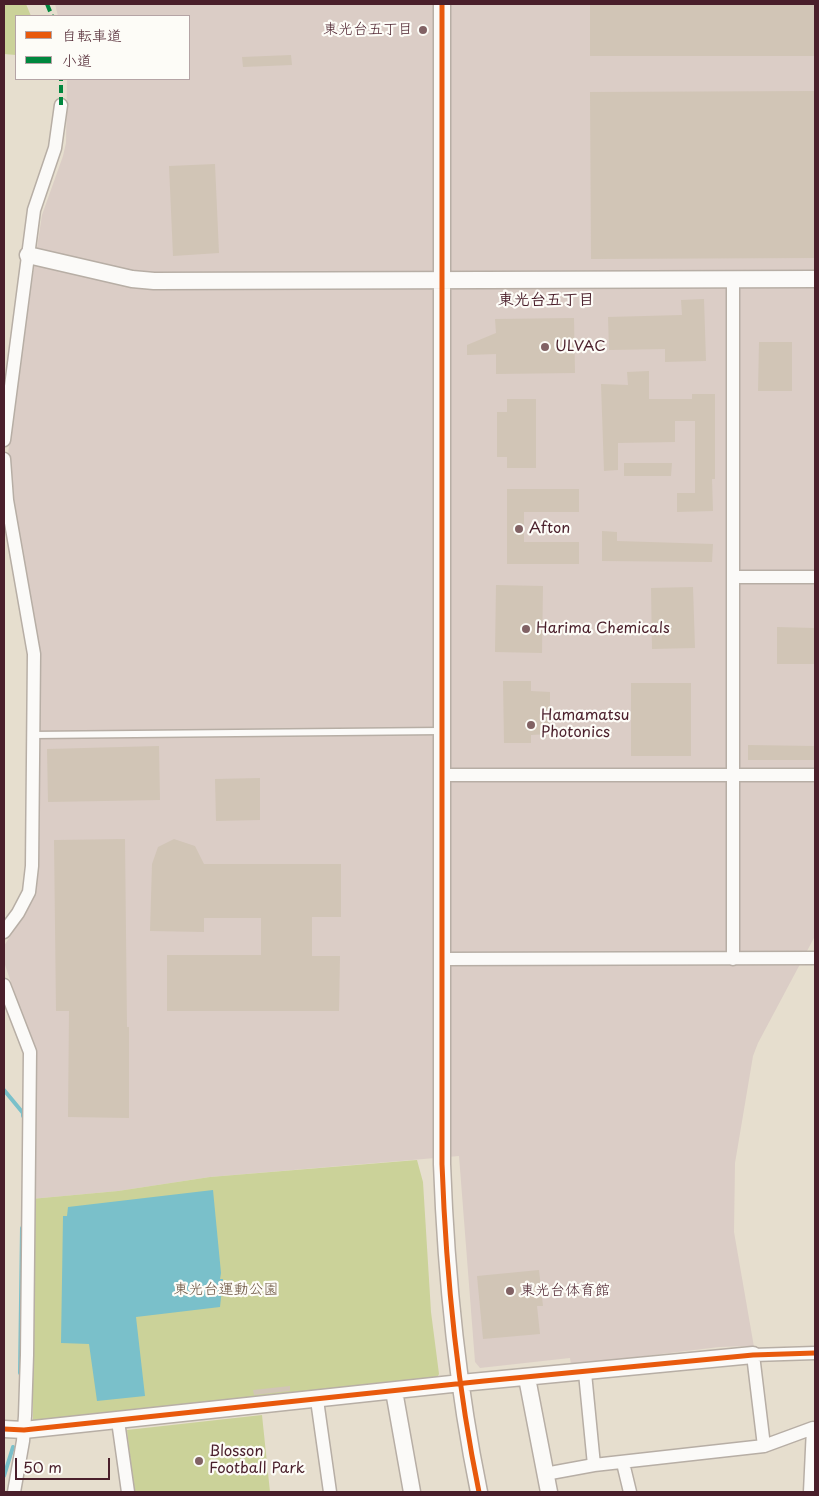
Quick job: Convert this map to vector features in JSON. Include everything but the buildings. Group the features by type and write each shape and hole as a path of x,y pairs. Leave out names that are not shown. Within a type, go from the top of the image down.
{"street":[{"path":"442,4 442,1182 461,1383 479,1492"},
{"path":"4,440 34,210 55,148 61,105"},
{"path":"28,255 132,279 154,281 815,279"},
{"path":"733,959 734,279"},
{"path":"4,459 7,500 34,654 32,866 29,892 4,932"},
{"path":"734,577 815,577"},
{"path":"442,776 815,775"},
{"path":"442,959 815,958"},
{"path":"4,984 30,1052 27,1355 24,1430 14,1492"},
{"path":"4,1429 24,1430 118,1421 461,1383 585,1373 753,1355 815,1353"},
{"path":"753,1355 764,1446"},
{"path":"585,1373 594,1465"},
{"path":"527,1378 549,1492"},
{"path":"394,1391 412,1492"},
{"path":"318,1400 330,1492"},
{"path":"118,1421 128,1492"},
{"path":"545,1474 594,1465 764,1446 813,1428 810,1492"},
{"path":"623,1462 630,1492"}],"lane":[{"path":"33,735 442,731"}],"shaded area":[{"path":"55,4 815,4 815,936 758,1043 753,1056 735,1163 734,1232 754,1347 719,1347 571,1365 570,1358 480,1368 475,1362 459,1156 210,1177 118,1191 31,1199 37,1058 4,962 4,946 28,908 38,876 39,648 12,494 8,455 14,399 42,215 66,143 67,80 190,80 190,15 58,15"}],"green space":[{"path":"4,4 26,4 31,15 15,15 15,55 4,54"},
{"name":"東光台運動公園","path":"417,1160 423,1182 431,1312 439,1374 437,1378 417,1379 403,1385 33,1421 31,1199 118,1191 210,1177"},
{"name":"Blosson Football Park","path":"262,1415 270,1492 134,1492 127,1430"}],"water":[{"path":"213,1190 220,1279 223,1279 220,1307 136,1317 145,1396 97,1401 89,1344 61,1343 63,1216 67,1216 68,1207"}],"waterway":[{"path":"4,1090 23,1113 23,1116"},
{"path":"20,1373 22,1228"},
{"path":"4,1476 13,1447"}],"marked path":[{"path":"47,4 52,15"},
{"path":"61,80 61,105"}],"cycle path":[{"path":"442,4 442,1164 446,1247 454,1329 464,1411 479,1492"},
{"path":"4,1429 24,1430 484,1381 753,1355 815,1353"}],"place":[{"name":"東光台五丁目","path":"423,30"},
{"name":"ULVAC","path":"545,347"},
{"name":"Afton","path":"519,529"},
{"name":"Harima Chemicals","path":"526,629"},
{"name":"Hamamatsu Photonics","path":"531,725"},
{"name":"東光台体育館","path":"510,1291"},
{"name":"Blosson Football Park","path":"199,1461"}],"district":[{"name":"東光台五丁目","path":"546,301"}]}
